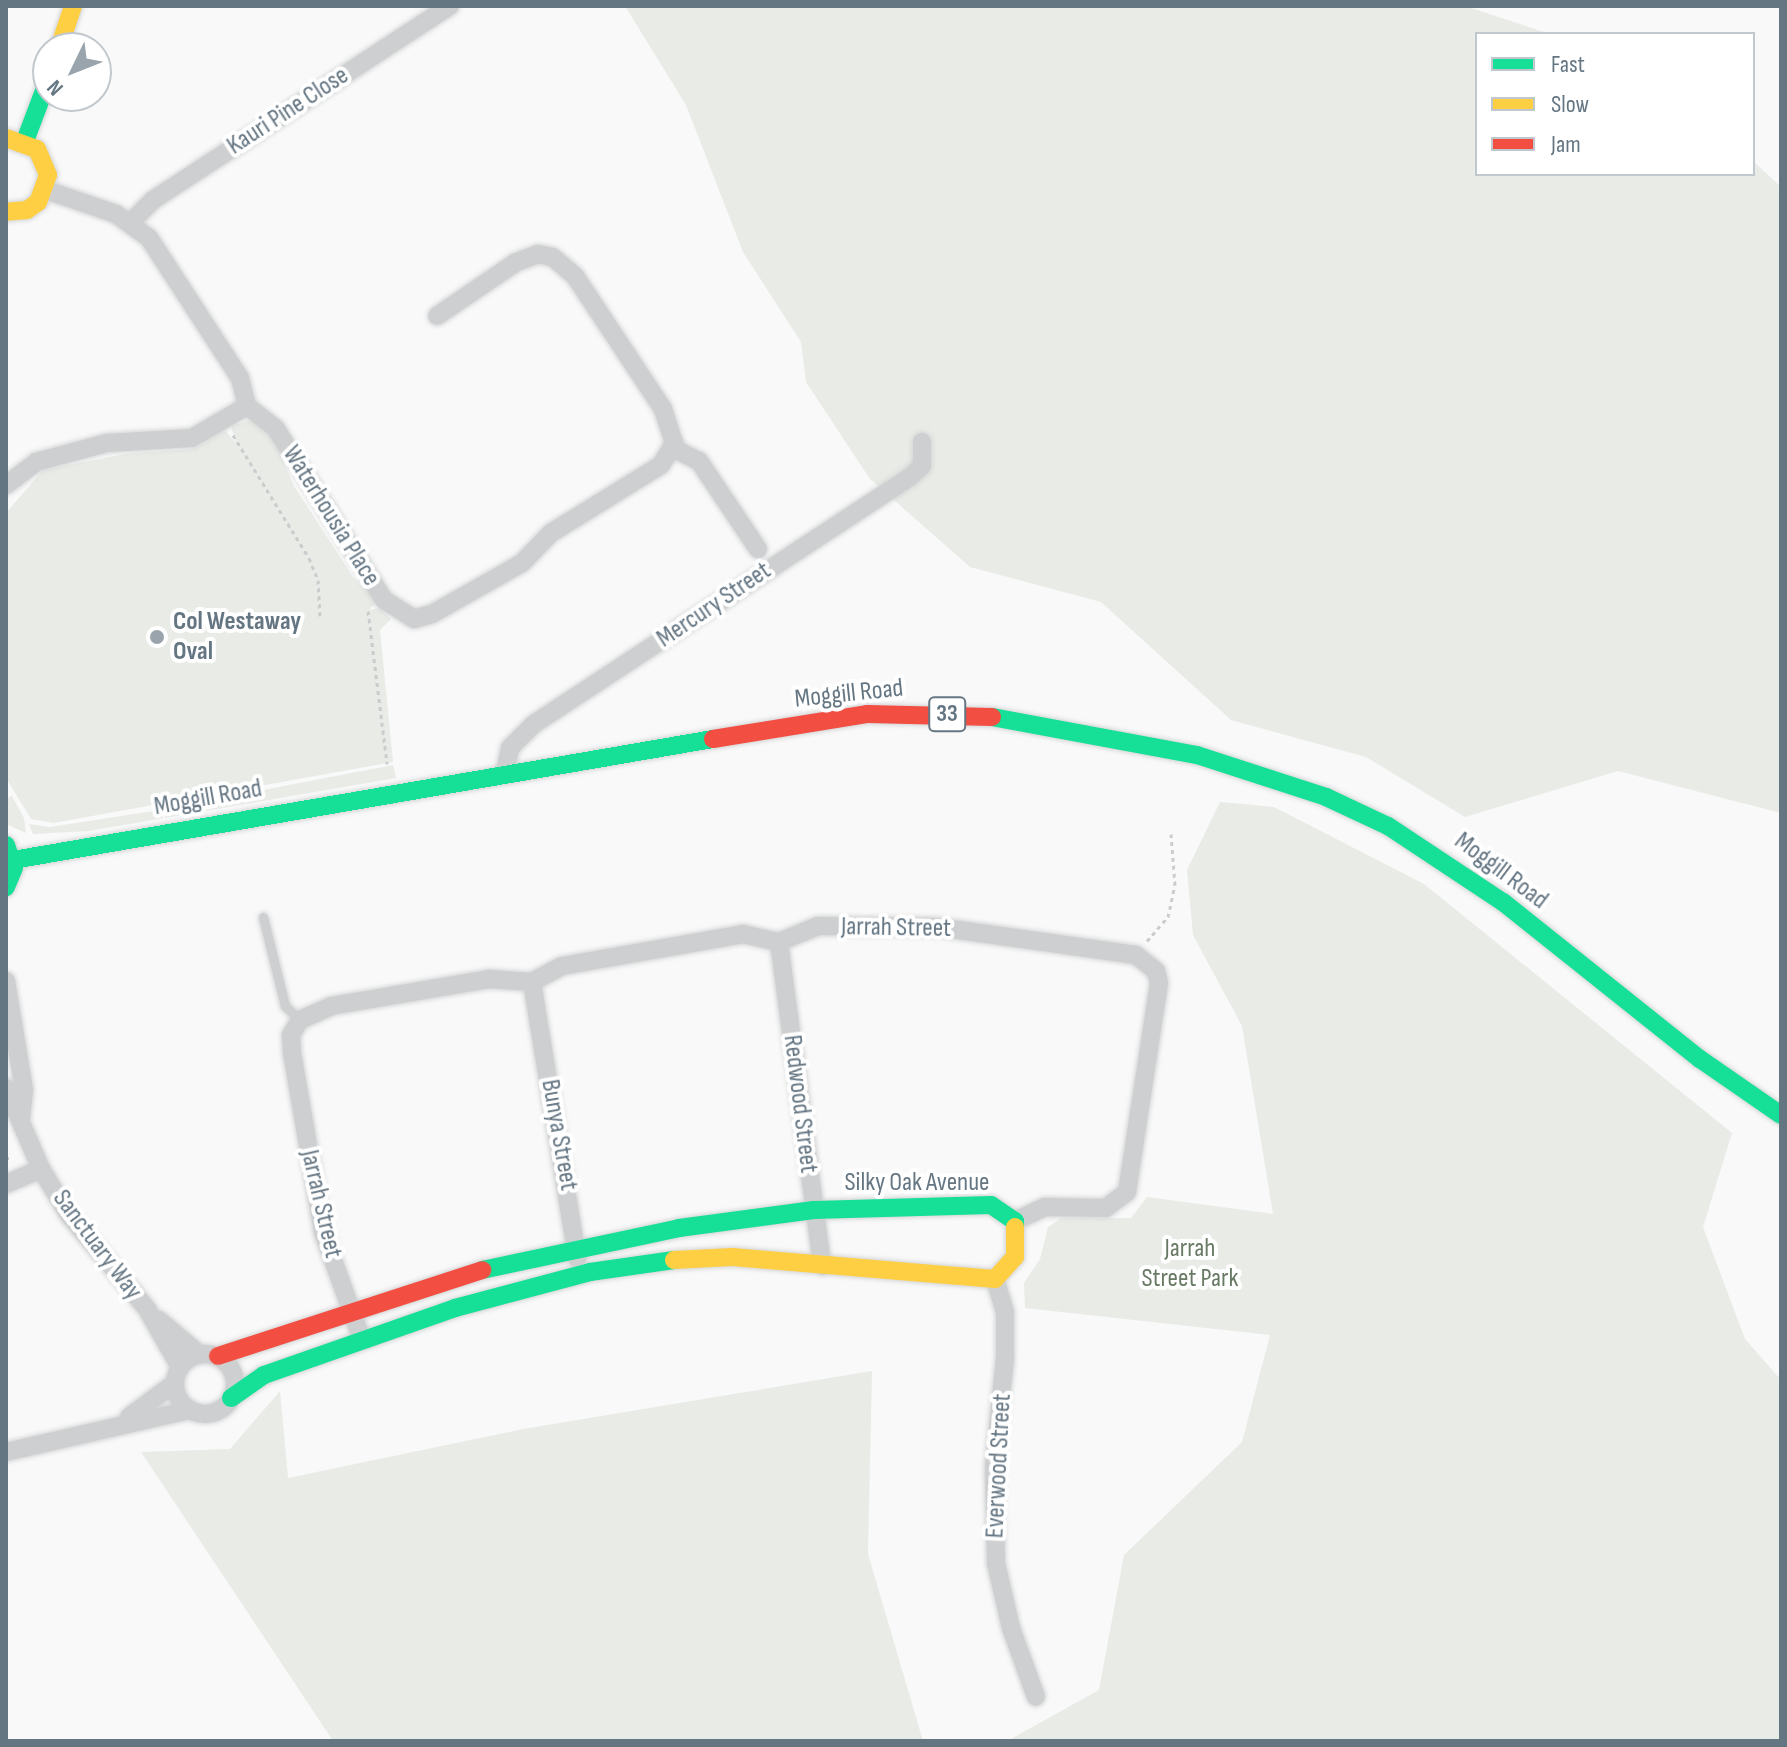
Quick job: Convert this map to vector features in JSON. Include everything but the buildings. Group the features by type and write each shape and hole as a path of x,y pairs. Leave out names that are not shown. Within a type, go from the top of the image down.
{"street":[{"path":"64,32 73,6"},
{"name":"Kauri Pine Close","path":"131,222 153,200 450,6"},
{"path":"6,212 27,210 46,190 45,161 15,140 32,109"},
{"path":"6,485 36,462 107,443 192,438 247,406 240,378 149,238 131,222 46,190"},
{"path":"437,316 515,263 538,254 552,257 575,276 663,409 672,428 673,448 699,461 758,549"},
{"name":"Waterhousia Place","path":"247,406 276,429 384,600 414,619 432,614 522,563 544,538 640,481 673,448"},
{"name":"Mercury Street","path":"505,772 510,748 534,724 909,478 922,466 922,442"},
{"name":"Moggill Road","path":"10,852 868,714 1009,717 1197,755 1326,797 1443,858 1700,1059 1781,1115"},
{"name":"33","path":"6,887 10,852"},
{"name":"Jarrah Street","path":"779,942 818,926 937,927 1136,955"},
{"path":"300,1020 331,1006 489,979 532,982 562,966 743,934 779,942"},
{"name":"Redwood Street","path":"779,942 822,1266"},
{"path":"1015,1221 1045,1207 1106,1208 1127,1192 1159,983 1156,971 1136,955"},
{"name":"Sanctuary Way","path":"6,981 24,1090 21,1120"},
{"name":"Bunya Street","path":"532,982 579,1246"},
{"name":"Jarrah Street","path":"300,1020 291,1035 292,1053 319,1213 362,1340"},
{"name":"Sanctuary Way","path":"6,1088 41,1169 69,1215 147,1309 177,1375"},
{"path":"6,1184 41,1169"},
{"name":"Silky Oak Avenue","path":"6,1452 190,1410 209,1413 264,1375 362,1340 559,1280 702,1257 995,1279 1015,1257 1015,1221 991,1205 814,1210 579,1246 350,1307 208,1355 177,1375 113,1426"},
{"path":"559,1280 580,1255 579,1246"},
{"name":"Everwood Street","path":"995,1279 1005,1312 1005,1358 994,1466 996,1563 1011,1628 1036,1697"},
{"path":"147,1309 235,1379 231,1398"},
{"path":"177,1375 179,1398 190,1410"}],"lane":[{"path":"263,917 285,1006 300,1020"}],"path":[{"path":"228,428 309,558 318,580 320,617"},
{"path":"384,600 367,617 387,764"},
{"path":"1136,955 1168,917 1175,885 1171,834"}],"green space":[{"path":"625,6 1465,6 1544,32 1475,32 1475,176 1755,176 1755,163 1781,187 1781,813 1618,771 1465,817 1366,757 1231,720 1101,602 970,567 870,479 806,382 801,342 743,252 686,105"},
{"path":"252,420 272,435 294,486 353,577 377,601 369,610 380,608 391,619 380,630 393,762 53,823 31,819 6,778 6,513 43,470 125,454 193,449 225,430 236,443 231,426"},
{"path":"393,765 396,778 89,831 33,834 29,824 50,827 154,811"},
{"path":"12,796 24,818 26,833 6,824 6,799"},
{"name":"Jarrah Street Park","path":"1220,802 1274,807 1424,884 1732,1133 1703,1227 1745,1339 1781,1380 1781,1741 1007,1741 1099,1690 1124,1555 1242,1442 1270,1335 1025,1308 1024,1283 1040,1259 1048,1227 1062,1218 1131,1218 1147,1197 1273,1214 1242,1026 1193,935 1187,870"},
{"path":"872,1371 868,1554 923,1741 333,1741 141,1452 230,1449 280,1391 288,1478 523,1429"}],"traffic: fast":[{"path":"25,141 36,112"},
{"path":"992,717 1197,755 1326,797 1388,826 1503,902 1700,1059 1781,1115"},
{"path":"13,860 713,739"},
{"path":"6,845 14,868 6,887"},
{"path":"482,1270 679,1228 814,1210 991,1205 1015,1221 1015,1227"},
{"path":"231,1398 264,1375 455,1308 590,1272 674,1260"}],"traffic: slow":[{"path":"64,32 73,6"},
{"path":"6,138 37,149 48,175 38,202 27,210 6,212"},
{"path":"674,1260 732,1257 995,1279 1015,1257 1015,1227"}],"traffic: jam":[{"path":"713,739 868,714 992,717"},
{"path":"218,1356 482,1270"}],"place":[{"name":"Col Westaway Oval","path":"157,637"}]}
